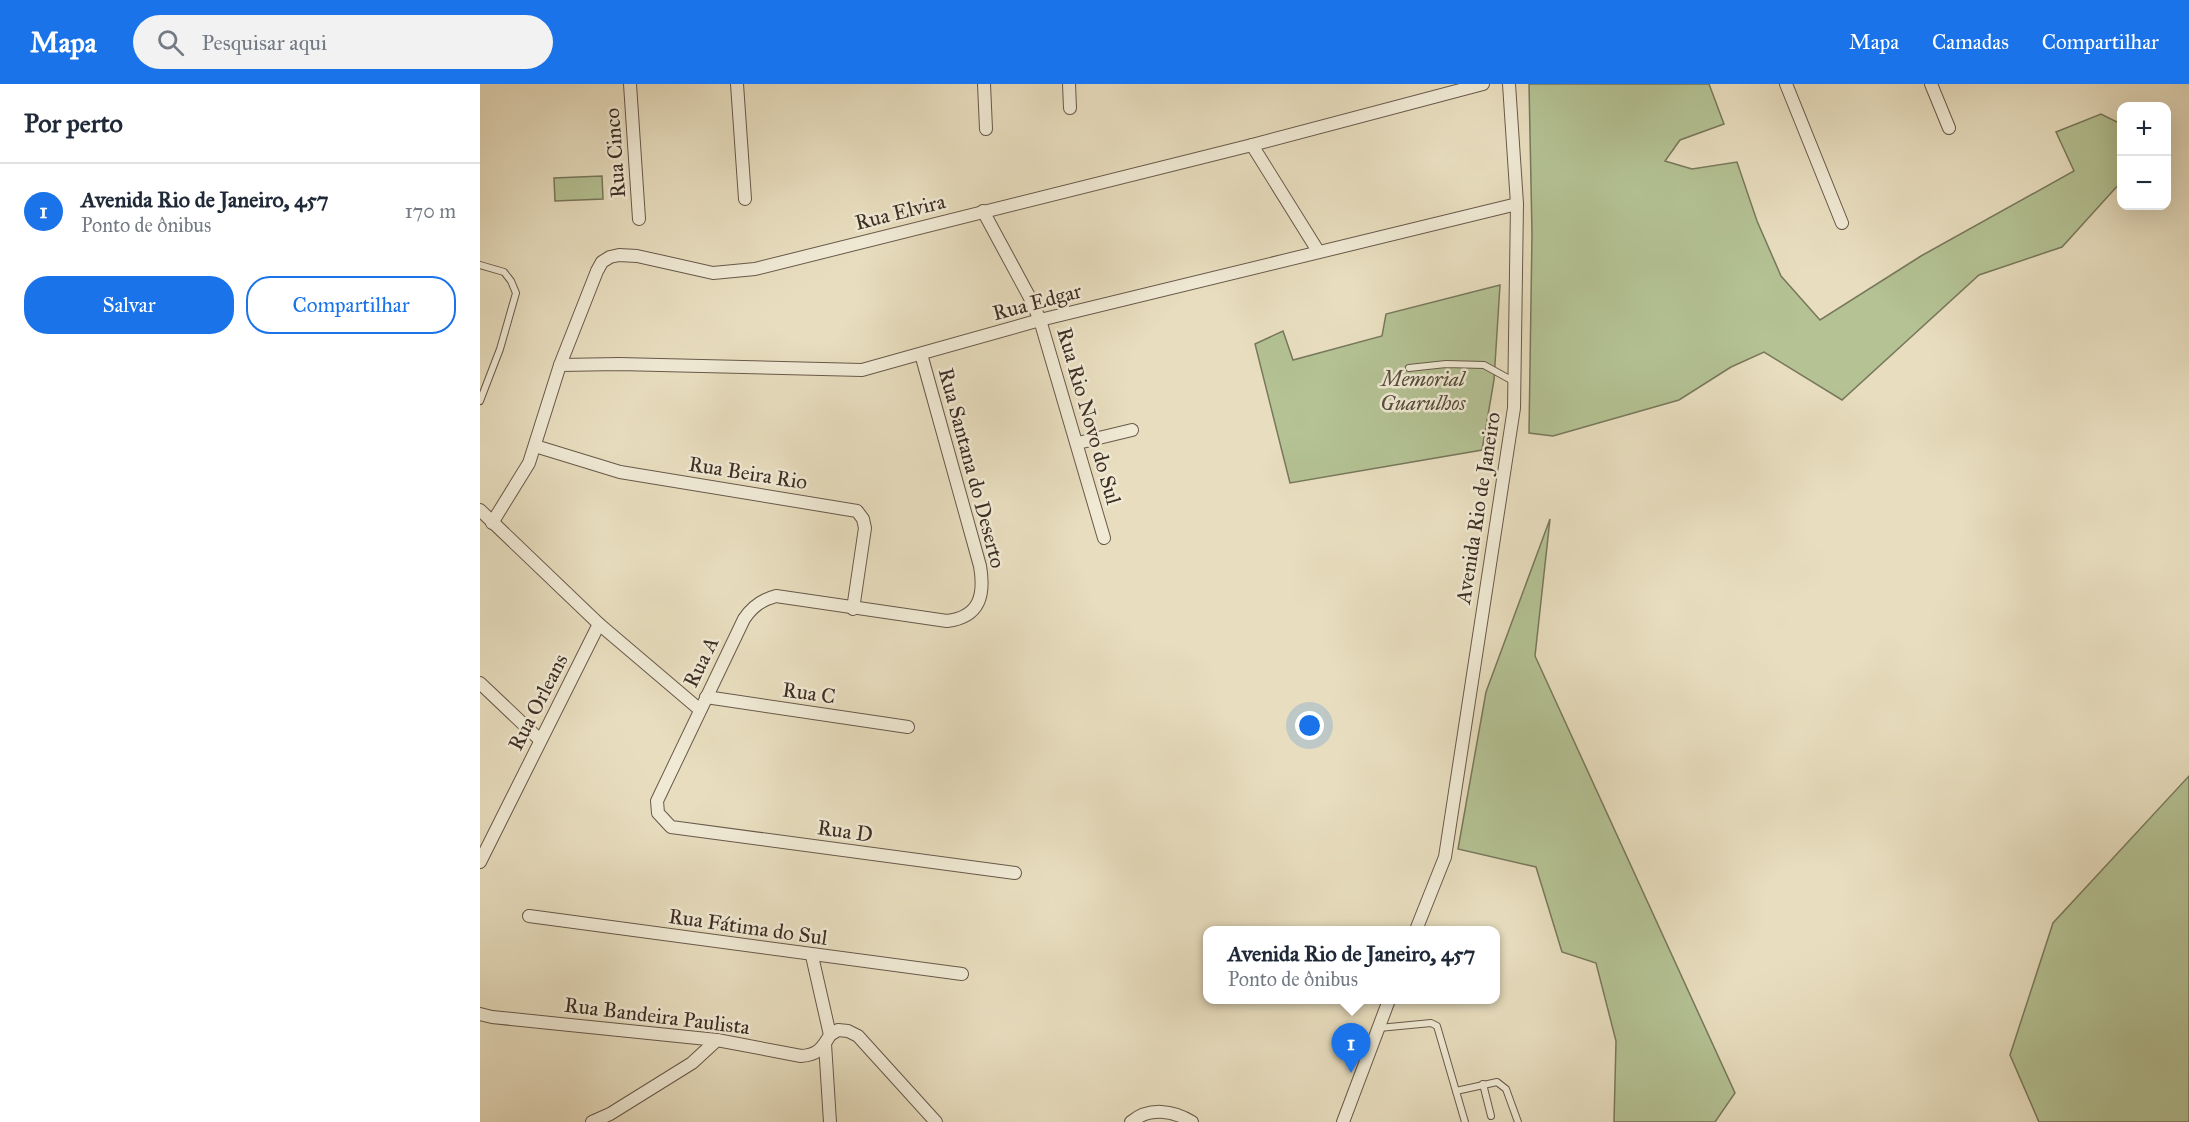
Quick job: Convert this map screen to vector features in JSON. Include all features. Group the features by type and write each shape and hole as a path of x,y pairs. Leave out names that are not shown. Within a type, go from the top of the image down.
{"street":[{"name":"Rua Cinco","path":"630,84 639,219"},
{"path":"737,84 745,200"},
{"path":"984,84 987,129"},
{"path":"1069,84 1070,108"},
{"name":"Rua Elvira","path":"492,523 519,481 535,446 560,365 597,271 602,262 610,257 637,256 713,273 755,269 1252,145 1483,84"},
{"name":"Avenida Rio de Janeiro","path":"1418,926 1445,857 1514,408 1517,204 1509,84"},
{"path":"1786,84 1842,223"},
{"path":"1931,84 1949,128"},
{"path":"1252,145 1318,251"},
{"name":"Rua Edgar","path":"560,365 619,364 862,370 1040,320 1517,204"},
{"name":"Rua Rio Novo do Sul","path":"983,211 1040,320 1078,443 1104,538"},
{"name":"Rua Santana do Deserto","path":"853,609 947,621 958,620 974,609 981,595 983,583 980,566 921,354"},
{"path":"1078,443 1132,430"},
{"name":"Rua Beira Rio","path":"535,446 620,472 857,511 863,519 865,528 853,609"},
{"path":"480,510 599,624 699,709"},
{"name":"Rua A","path":"671,827 658,813 657,801 699,709 750,609 776,596 853,609"},
{"name":"Rua Orleans","path":"481,858 599,624"},
{"path":"480,683 540,740"},
{"name":"Rua C","path":"706,697 908,727"},
{"name":"Rua D","path":"671,827 1015,873"},
{"name":"Rua Fátima do Sul","path":"529,916 812,956 962,974"},
{"path":"812,956 827,1040 831,1122"},
{"path":"1343,1122 1387,1004"},
{"name":"Rua Bandeira Paulista","path":"480,1014 717,1040 801,1056 811,1056 819,1052 827,1040"},
{"path":"827,1040 838,1030 848,1031 858,1036 936,1122"},
{"path":"592,1122 613,1118 692,1064 717,1040"},
{"path":"1138,1120 1158,1112 1171,1112 1192,1122"}],"lane":[{"path":"480,265 504,272 516,293 500,349 480,401"},
{"path":"1409,368 1446,364 1484,366 1514,382"},
{"path":"1378,1028 1431,1023 1437,1026 1465,1122"},
{"path":"1456,1091 1497,1082 1506,1089 1518,1122"},
{"path":"1483,1084 1491,1116"}],"green space":[{"path":"1529,84 1709,84 1724,124 1680,140 1665,161 1692,169 1737,162 1757,221 1781,276 1820,320 1921,256 2074,171 2056,132 2101,114 2117,122 2117,186 2062,247 1979,275 1842,400 1764,352 1731,367 1679,400 1553,436 1529,433 1532,234"},
{"path":"602,176 603,199 555,201 554,178"},
{"name":"Memorial Guarulhos","path":"1500,285 1494,380 1482,450 1290,483 1255,344 1283,331 1293,360 1382,336 1386,314"},
{"path":"1550,519 1535,656 1735,1093 1715,1122 1614,1122 1616,1041 1596,963 1562,952 1536,867 1458,849 1486,692"},
{"path":"2189,776 2189,1122 2039,1122 2010,1055 2053,923"}],"place":[{"name":"Avenida Rio de Janeiro, 457","path":"1351,1073"}]}
